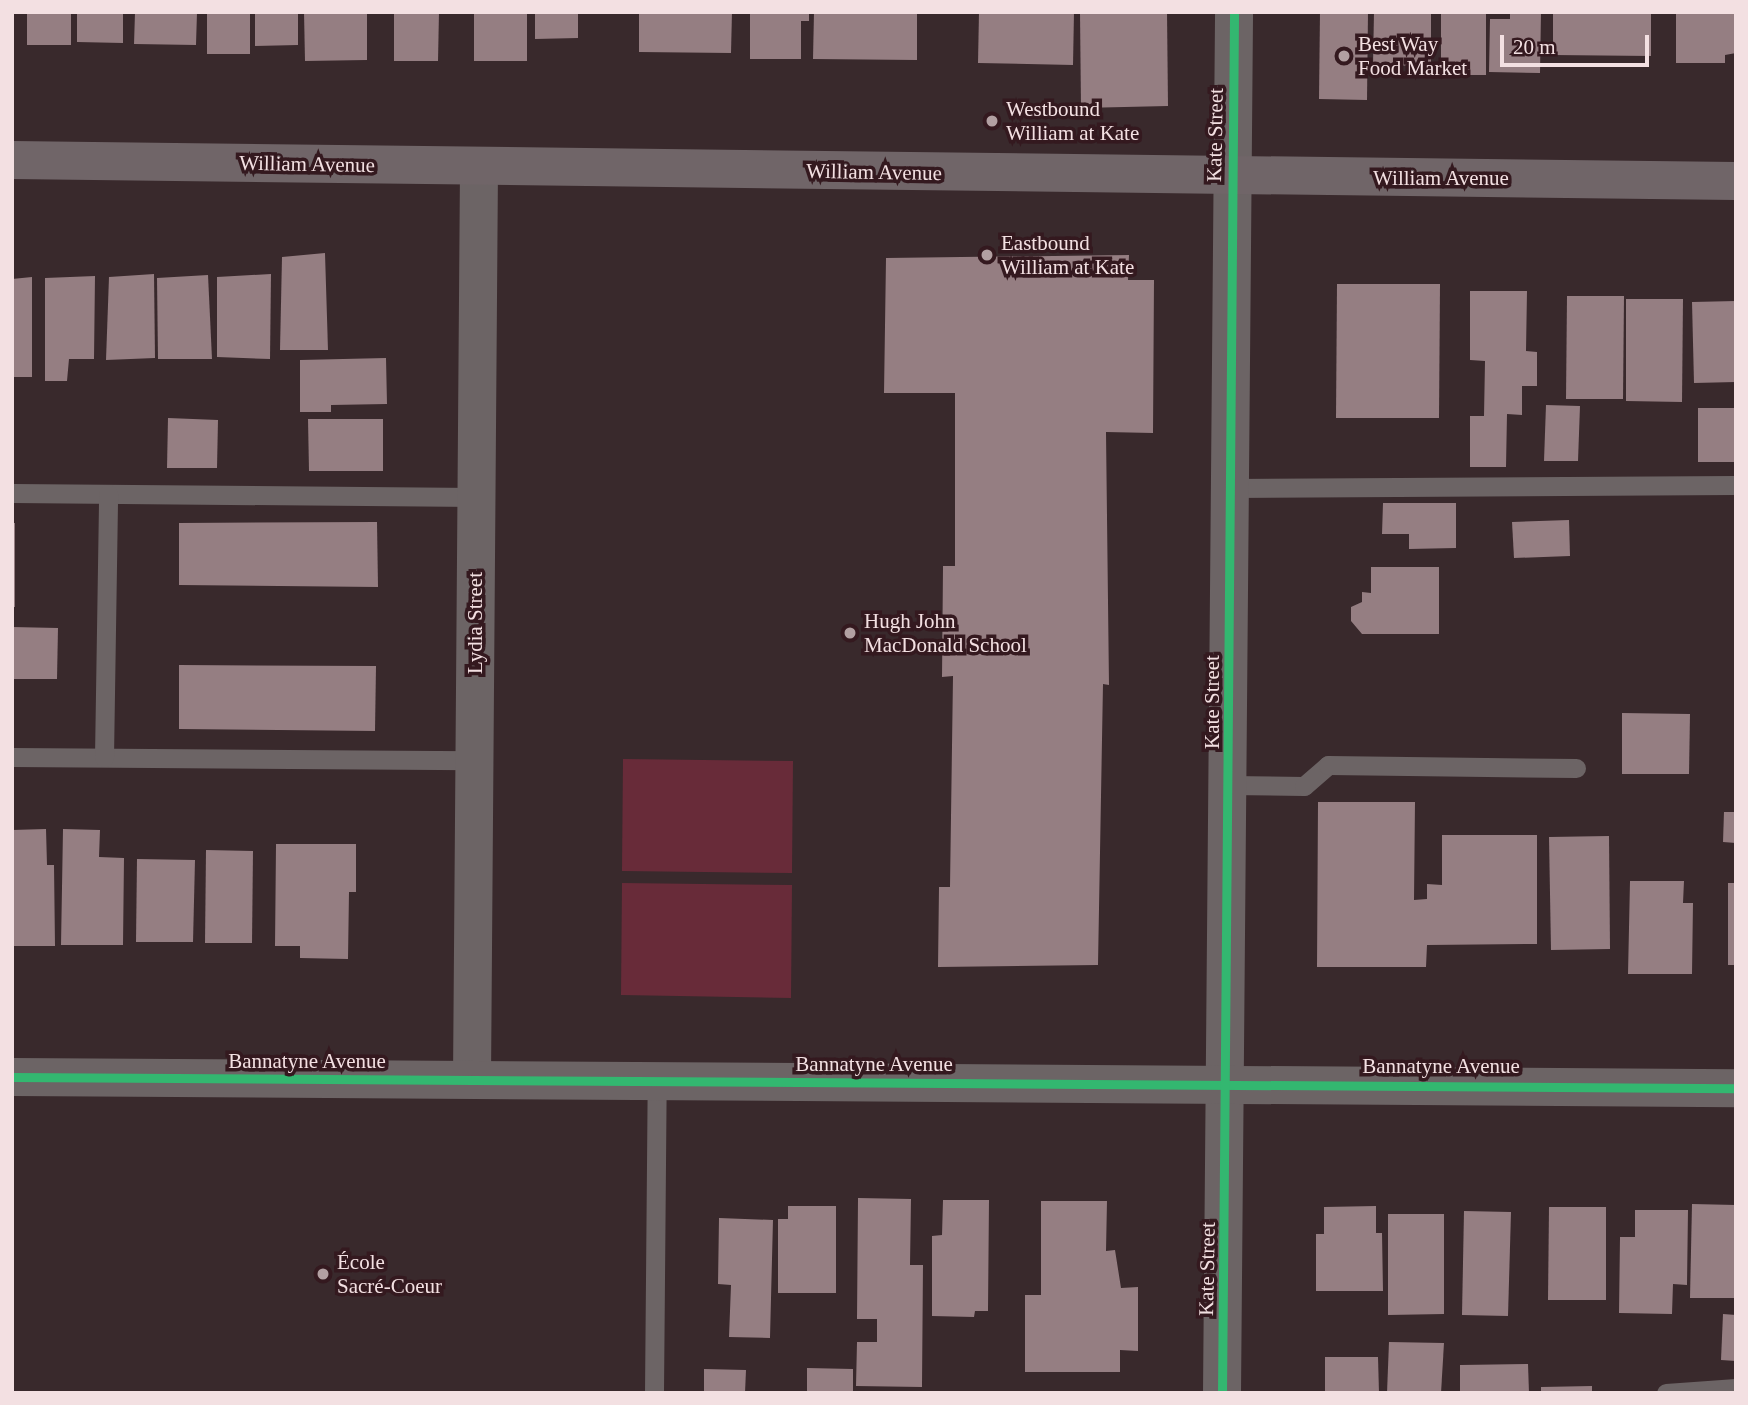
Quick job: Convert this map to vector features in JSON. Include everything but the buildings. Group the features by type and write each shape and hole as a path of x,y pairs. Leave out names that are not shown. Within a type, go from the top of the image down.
{"main road":[{"name":"William Avenue","path":"12,160 1232,177 1736,180"}],"street":[{"name":"Kate Street","path":"1222,1393 1227,1083 1234,12"},
{"name":"Lydia Street","path":"472,1079 479,167"},
{"name":"Bannatyne Avenue","path":"12,1077 1736,1088"}],"lane":[{"path":"1231,488 1736,485"},
{"path":"12,493 476,498"},
{"path":"104,757 108,494"},
{"path":"12,757 474,760"},
{"path":"1229,785 1304,786 1328,765 1576,768"},
{"path":"654,1393 657,1080"},
{"path":"1666,1393 1736,1388"}],"shaded area":[{"path":"623,759 793,761 792,873 622,871"},
{"path":"622,883 792,885 791,998 621,995"}],"cycle path":[{"path":"1222,1393 1234,12"},
{"path":"12,1077 1736,1088"}],"place":[{"name":"Best Way Food Market","path":"1344,56"},
{"name":"Westbound William at Kate","path":"992,121"},
{"name":"Eastbound William at Kate","path":"987,255"},
{"name":"Hugh John MacDonald School","path":"850,633"},
{"name":"École Sacré-Coeur","path":"323,1274"}]}
